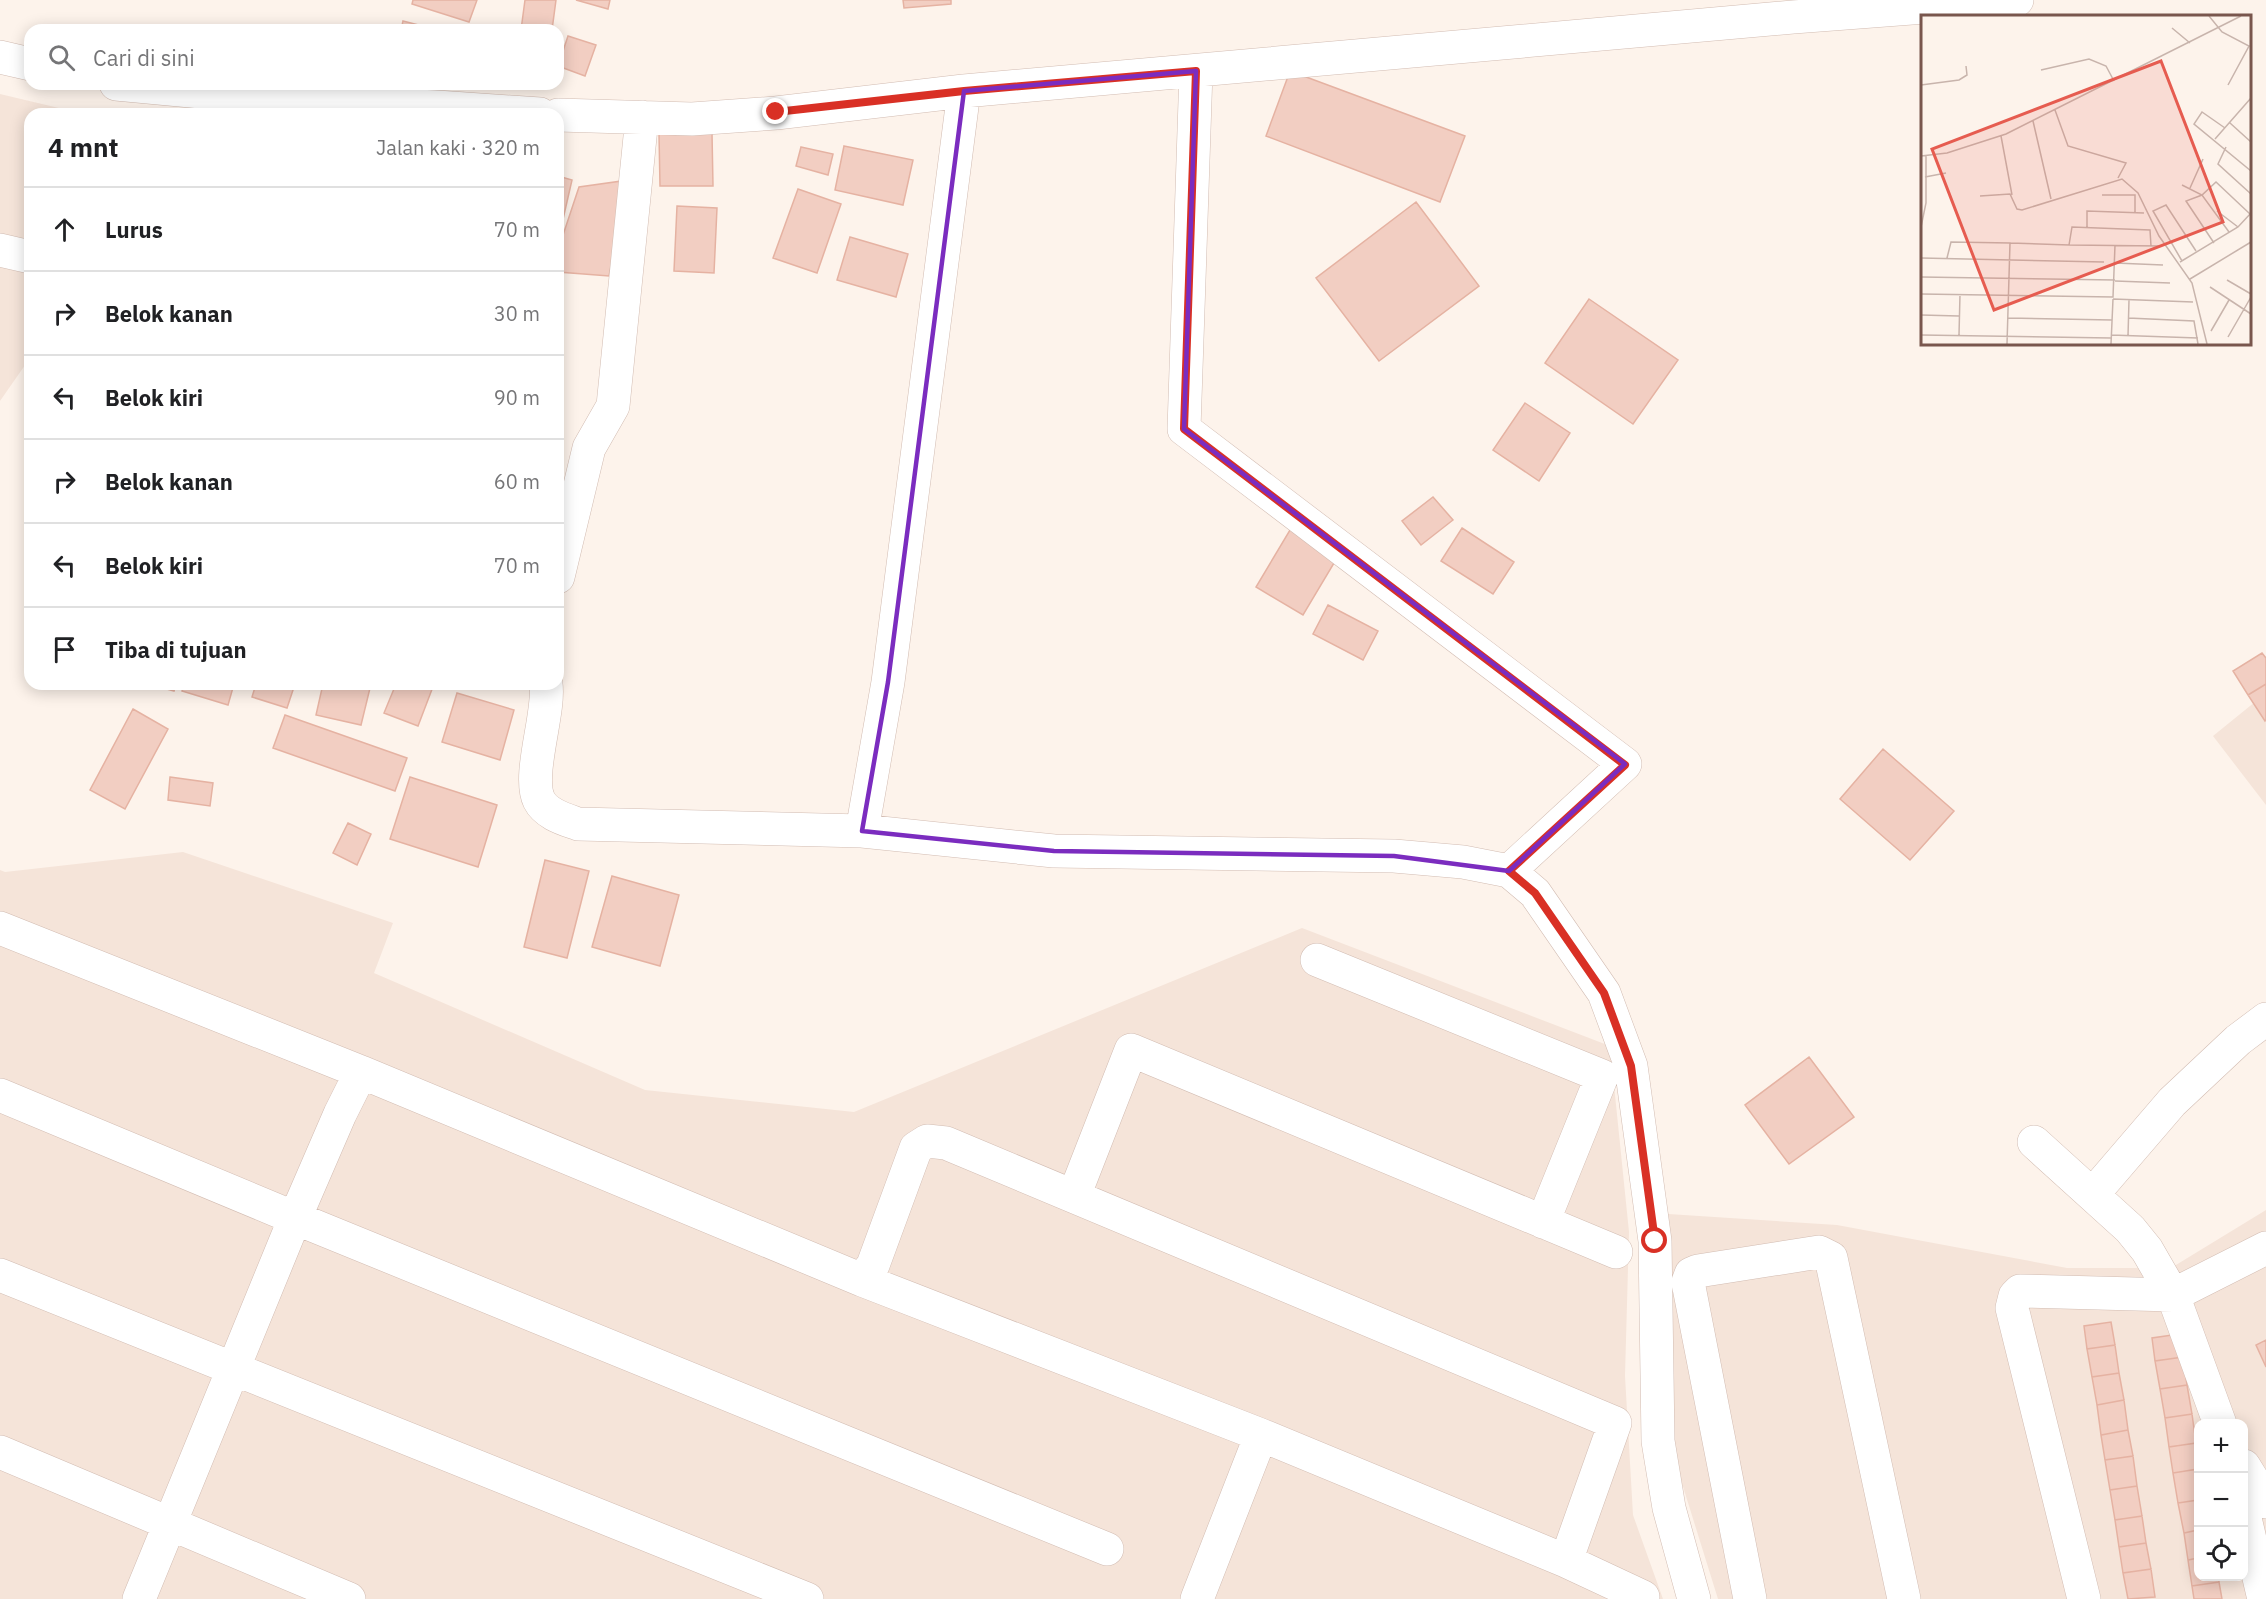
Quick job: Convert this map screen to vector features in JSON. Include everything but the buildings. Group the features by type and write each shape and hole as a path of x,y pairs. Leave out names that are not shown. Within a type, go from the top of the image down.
{"street":[{"path":"564,115 692,119 964,91 1196,71 1792,8 2017,0"},
{"path":"0,57 24,63"},
{"path":"1196,71 1184,429 1625,765 1509,871"},
{"path":"180,90 286,100 452,108"},
{"path":"862,831 888,682 964,91"},
{"path":"564,552 589,448 613,406 642,117"},
{"path":"0,250 24,255"},
{"path":"545,690 536,781 539,800 554,815 578,824 862,831 1054,851 1394,856 1463,862 1509,871 1535,893 1604,993 1631,1066 1655,1241 1658,1441 1669,1508 1694,1599"},
{"path":"0,928 361,1072 862,1280 1261,1435 1566,1561 1643,1597"},
{"path":"1317,960 1602,1076 1543,1222"},
{"path":"2093,1194 2172,1102 2238,1040 2266,1019"},
{"path":"1074,1196 1131,1050 1616,1252"},
{"path":"139,1599 296,1218 340,1114 361,1072"},
{"path":"0,1095 1107,1549"},
{"path":"862,1280 873,1265 916,1148 927,1141 946,1143 1615,1423 1566,1561"},
{"path":"2034,1142 2130,1229 2148,1250 2174,1295 2218,1419"},
{"path":"2084,1599 2012,1308 2015,1296 2020,1291 2174,1295 2266,1248"},
{"path":"1750,1599 1688,1282 1691,1274 1698,1271 1818,1252 1831,1258 1904,1599"},
{"path":"0,1275 807,1599"},
{"path":"1204,1597 1261,1435"},
{"path":"0,1452 349,1599"},
{"path":"2248,1473 2266,1502"},
{"path":"2247,1527 2264,1599"}],"highlighted area":[{"path":"1196,71 1184,429 1625,764 1509,871 1394,856 1054,851 862,831 888,682 964,91"}],"shaded area":[{"path":"0,94 59,108 24,108 24,367 0,401"},
{"path":"2266,693 2266,805 2213,736"},
{"path":"183,852 393,923 374,973 645,1090 854,1112 1302,928 1610,1046 1629,1232 1625,1376 1633,1515 1663,1599 0,1599 0,870 5,872"},
{"path":"2266,1210 2266,1599 1718,1599 1671,1448 1653,1213 1837,1225 2067,1268 2171,1268"}],"route":[{"path":"776,112 964,91 1196,71 1184,429 1625,765 1509,871 1535,893 1604,993 1631,1066 1655,1241"}]}
